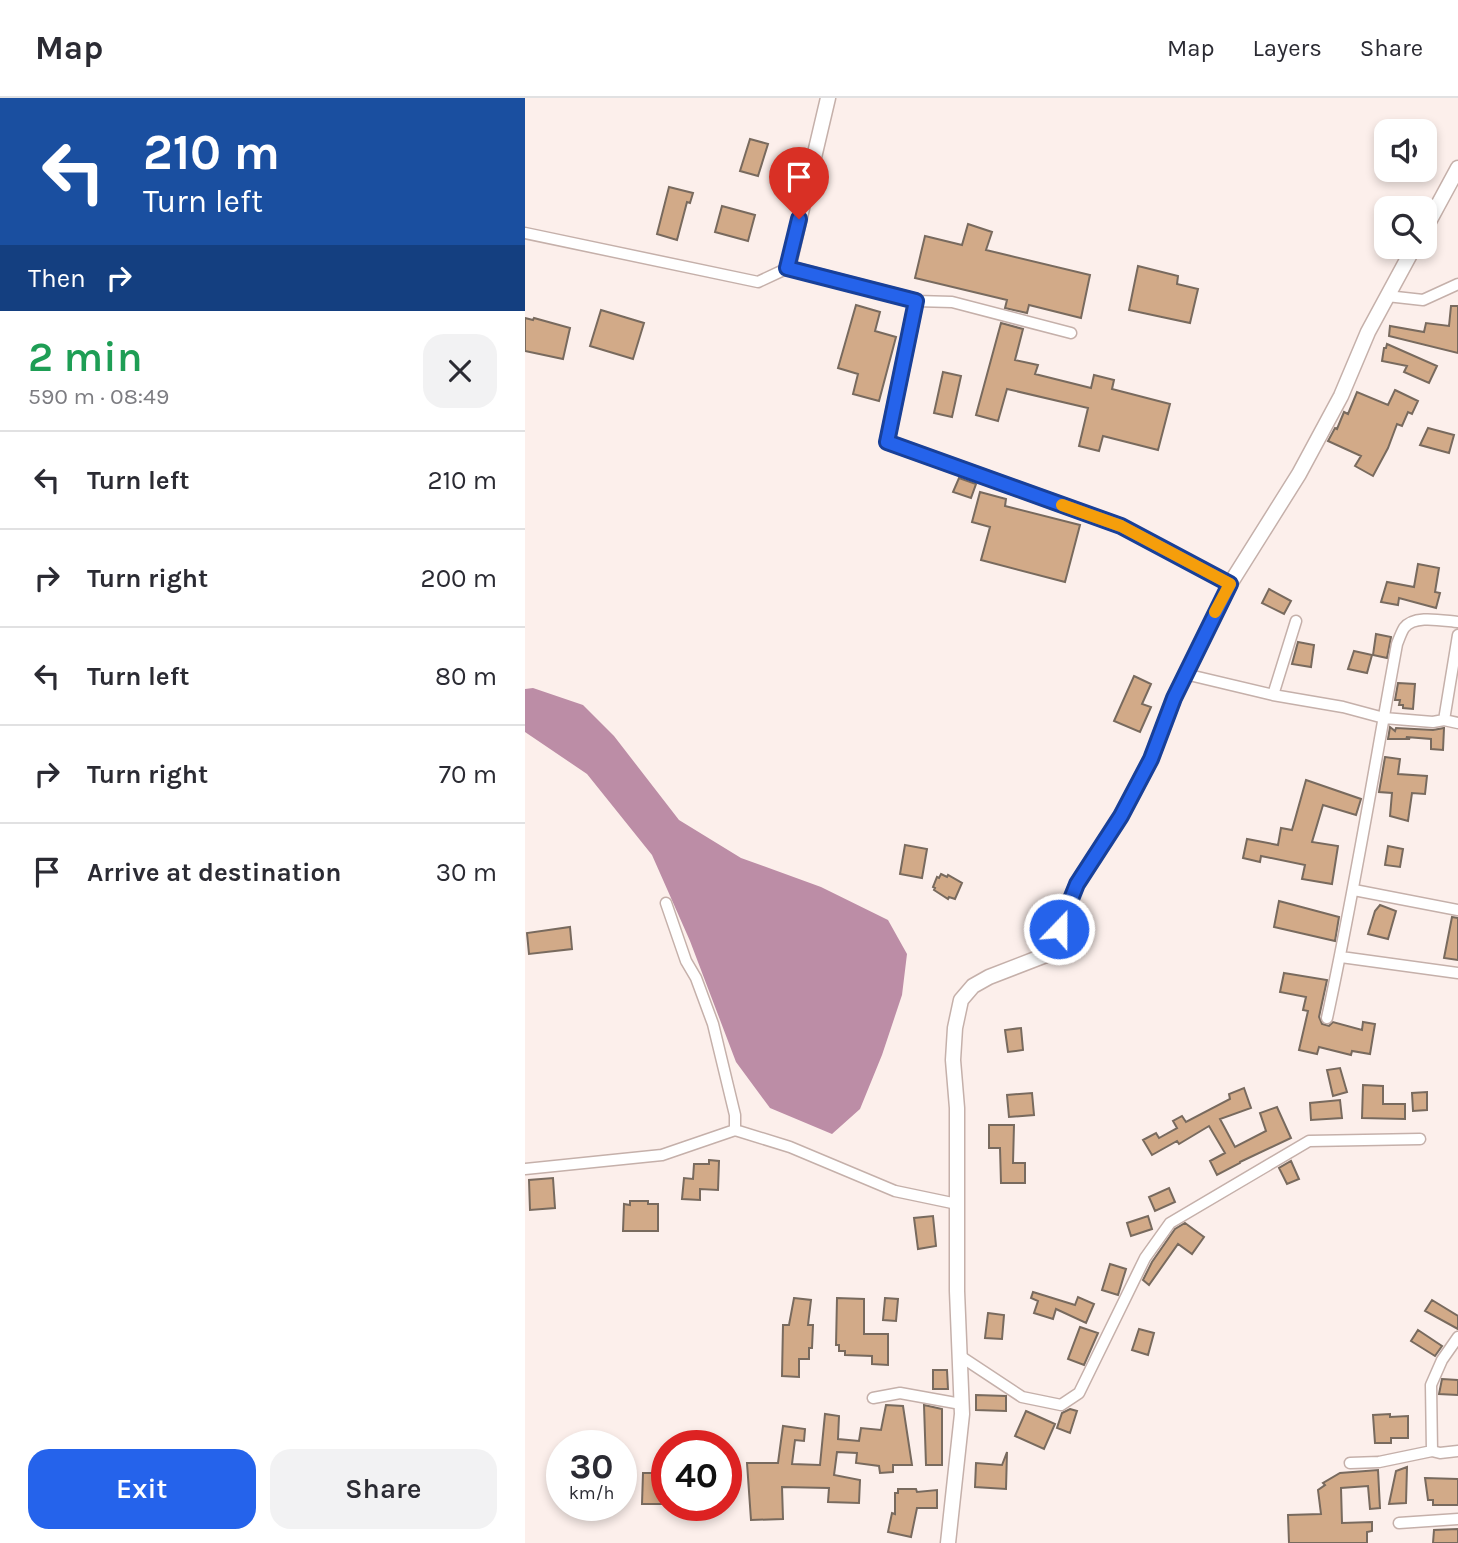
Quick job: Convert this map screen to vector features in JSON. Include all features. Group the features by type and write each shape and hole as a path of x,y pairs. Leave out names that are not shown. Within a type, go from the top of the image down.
{"street":[{"path":"787,268 828,98"},
{"path":"1437,207 1458,168"},
{"path":"525,233 758,282 787,268 916,301 952,302 1071,333"},
{"path":"948,1543 961,1404 957,1108 953,1060 955,1028 961,1000 973,986 989,977 1047,955 1077,884 1121,816 1151,759 1185,674 1230,584 1299,474 1341,396 1368,332 1407,259"},
{"path":"1387,296 1423,300 1458,284"},
{"path":"916,301 887,442 1121,526 1230,584"},
{"path":"1327,1018 1354,890 1397,644 1409,623 1419,620 1458,622"},
{"path":"1273,695 1296,621"},
{"path":"1444,720 1458,635"},
{"path":"1185,674 1384,718 1458,723"},
{"path":"1354,890 1458,910"},
{"path":"666,903 686,961 696,978 713,1024 735,1115 735,1130"},
{"path":"1341,957 1458,973"},
{"path":"525,1169 662,1155 735,1130 790,1147 895,1191 957,1204"},
{"path":"960,1356 1021,1397 1061,1405 1079,1393 1145,1258 1170,1223 1309,1140 1420,1139"},
{"path":"1432,1451 1431,1385 1442,1360 1458,1337"},
{"path":"873,1398 899,1393 961,1404"},
{"path":"1350,1463 1379,1461 1432,1451 1458,1451"},
{"path":"1399,1523 1458,1520"}],"shaded area":[{"path":"533,688 583,705 614,736 679,820 741,858 821,887 888,920 907,954 902,995 860,1109 832,1134 770,1108 736,1062 690,941 652,855 587,774 525,732 525,689"}],"building":[{"path":"750,139 768,144 758,176 740,171"},
{"path":"669,187 693,193 690,203 687,202 677,240 657,234"},
{"path":"722,206 755,215 748,241 715,232"},
{"path":"968,224 992,232 986,250 1090,275 1081,318 1029,305 1027,313 1005,308 1007,300 915,278 925,236 962,245"},
{"path":"1138,266 1178,276 1177,284 1198,289 1190,323 1129,310"},
{"path":"856,305 880,312 875,331 896,337 879,401 853,394 858,374 838,368"},
{"path":"1451,306 1458,306 1458,353 1389,336 1390,326 1424,332 1426,323 1449,326"},
{"path":"601,310 644,323 633,359 590,346"},
{"path":"525,318 570,328 563,359 525,351"},
{"path":"1001,323 1023,329 1015,360 1038,365 1035,374 1091,388 1094,375 1114,380 1112,389 1170,404 1158,450 1103,436 1099,451 1079,446 1088,408 1007,389 998,421 976,415"},
{"path":"1387,344 1437,366 1429,383 1404,372 1407,366 1382,361"},
{"path":"943,372 961,376 952,417 934,413"},
{"path":"1395,390 1418,401 1412,414 1408,412 1402,426 1397,424 1373,476 1355,466 1361,456 1328,441 1344,412 1348,414 1357,392 1388,405"},
{"path":"1428,428 1454,435 1449,453 1420,445"},
{"path":"959,478 976,484 971,498 953,492"},
{"path":"980,492 1006,499 1005,506 1080,525 1065,582 981,560 990,527 972,522"},
{"path":"1418,564 1439,568 1435,592 1440,593 1436,608 1399,598 1398,605 1381,602 1387,582 1414,587"},
{"path":"1269,589 1291,601 1284,614 1262,603"},
{"path":"1376,634 1391,637 1387,658 1373,655"},
{"path":"1298,642 1314,645 1311,667 1292,664"},
{"path":"1354,651 1372,655 1367,673 1348,669"},
{"path":"1134,676 1151,684 1142,704 1151,707 1140,732 1114,721"},
{"path":"1398,683 1415,684 1413,709 1403,708 1403,705 1399,705 1400,700 1395,700"},
{"path":"1390,727 1395,731 1396,728 1444,728 1443,750 1431,749 1431,739 1388,739"},
{"path":"1385,757 1400,759 1398,774 1427,776 1425,794 1412,793 1408,821 1390,816 1392,793 1379,792"},
{"path":"1306,780 1361,799 1356,815 1323,805 1312,842 1338,846 1332,884 1302,879 1305,865 1261,856 1260,862 1243,858 1247,839 1278,845 1281,828 1292,830"},
{"path":"905,845 927,849 922,878 900,874"},
{"path":"1388,846 1403,849 1400,867 1385,865"},
{"path":"941,874 962,883 955,899 948,899 934,890 937,877"},
{"path":"1279,901 1339,917 1335,941 1274,927"},
{"path":"1380,905 1396,911 1388,939 1368,934 1375,911"},
{"path":"1452,917 1458,918 1458,960 1444,958"},
{"path":"570,927 572,949 529,954 527,933"},
{"path":"1284,973 1327,980 1319,1017 1322,1024 1329,1026 1333,1022 1362,1030 1363,1022 1375,1024 1370,1054 1352,1051 1351,1055 1319,1047 1317,1054 1299,1050 1308,1011 1303,1010 1306,997 1280,992"},
{"path":"1021,1028 1023,1050 1008,1052 1005,1030"},
{"path":"1340,1068 1347,1092 1333,1096 1327,1070"},
{"path":"1363,1085 1383,1086 1383,1104 1405,1104 1405,1119 1362,1118"},
{"path":"1244,1088 1251,1108 1220,1119 1235,1147 1266,1131 1260,1113 1277,1107 1291,1138 1217,1175 1210,1161 1225,1153 1209,1126 1179,1144 1177,1141 1152,1155 1143,1140 1156,1133 1159,1138 1177,1128 1173,1121 1182,1116 1186,1122 1230,1099 1229,1094"},
{"path":"1427,1092 1427,1110 1413,1111 1412,1093"},
{"path":"1032,1093 1034,1115 1009,1117 1007,1095"},
{"path":"1340,1100 1342,1118 1311,1120 1310,1103"},
{"path":"989,1125 1014,1125 1013,1163 1025,1163 1025,1183 1001,1183 1000,1148 989,1148"},
{"path":"709,1160 719,1161 718,1190 700,1189 700,1200 682,1199 684,1178 693,1179 694,1164 709,1164"},
{"path":"1291,1161 1299,1179 1287,1184 1279,1168"},
{"path":"553,1178 555,1208 530,1210 529,1180"},
{"path":"1169,1188 1175,1202 1155,1211 1149,1197"},
{"path":"630,1201 658,1204 658,1231 623,1231 624,1204 630,1205"},
{"path":"933,1216 936,1246 918,1249 914,1218"},
{"path":"1148,1216 1152,1229 1131,1236 1127,1223"},
{"path":"1185,1223 1204,1237 1192,1254 1178,1244 1149,1285 1143,1280 1152,1262 1175,1229"},
{"path":"1110,1264 1126,1269 1118,1295 1102,1290"},
{"path":"1033,1292 1075,1305 1078,1297 1094,1304 1086,1323 1056,1309 1053,1319 1034,1313 1038,1301 1031,1298"},
{"path":"794,1298 811,1300 808,1325 813,1325 812,1348 809,1348 809,1359 799,1359 799,1377 782,1376 783,1325 789,1325"},
{"path":"837,1298 864,1299 864,1334 888,1334 888,1365 872,1364 872,1356 845,1355 845,1351 839,1351 839,1345 836,1345"},
{"path":"885,1298 898,1299 896,1321 883,1320"},
{"path":"1432,1300 1458,1316 1458,1329 1425,1311"},
{"path":"988,1313 1004,1315 1002,1339 985,1338"},
{"path":"1080,1327 1098,1333 1084,1365 1068,1359"},
{"path":"1139,1329 1154,1333 1148,1355 1132,1350"},
{"path":"1418,1330 1442,1346 1435,1356 1411,1341"},
{"path":"933,1370 947,1370 948,1389 933,1389"},
{"path":"1442,1379 1458,1380 1458,1395 1439,1394"},
{"path":"976,1395 1006,1396 1006,1411 976,1410"},
{"path":"886,1405 903,1406 912,1465 893,1465 893,1472 880,1473 879,1466 856,1463 857,1453 837,1452 834,1475 860,1480 859,1503 828,1502 829,1488 782,1487 783,1519 751,1520 747,1463 778,1463 783,1426 805,1429 804,1441 795,1440 792,1464 820,1465 825,1414 839,1416 838,1439 859,1441 861,1428 881,1430"},
{"path":"924,1405 942,1409 942,1465 926,1465"},
{"path":"1070,1409 1077,1411 1070,1433 1057,1428 1062,1413"},
{"path":"1026,1411 1055,1424 1044,1449 1015,1436"},
{"path":"1390,1414 1390,1417 1408,1416 1408,1438 1391,1438 1391,1443 1375,1443 1373,1415"},
{"path":"1007,1452 1006,1489 975,1487 976,1463 1002,1465"},
{"path":"1407,1467 1406,1503 1389,1504 1396,1471"},
{"path":"1378,1470 1380,1508 1370,1509 1368,1486 1341,1488 1342,1523 1372,1522 1372,1531 1367,1532 1367,1543 1289,1543 1288,1515 1321,1514 1318,1490 1325,1485 1323,1483 1340,1473"},
{"path":"643,1473 651,1473 651,1504 642,1504"},
{"path":"1425,1478 1458,1479 1458,1505 1433,1505 1433,1500 1428,1500"},
{"path":"898,1489 916,1489 917,1492 937,1490 937,1508 917,1508 911,1537 888,1532 892,1513 895,1514 895,1493 898,1493"},
{"path":"1458,1529 1458,1543 1433,1543 1434,1530"}],"slow traffic":[{"path":"1062,505 1121,526 1230,584 1215,612"}],"route":[{"path":"799,219 787,268 916,301 887,442 1121,526 1230,584 1174,698 1151,759 1121,816 1077,884 1059,929"}]}
